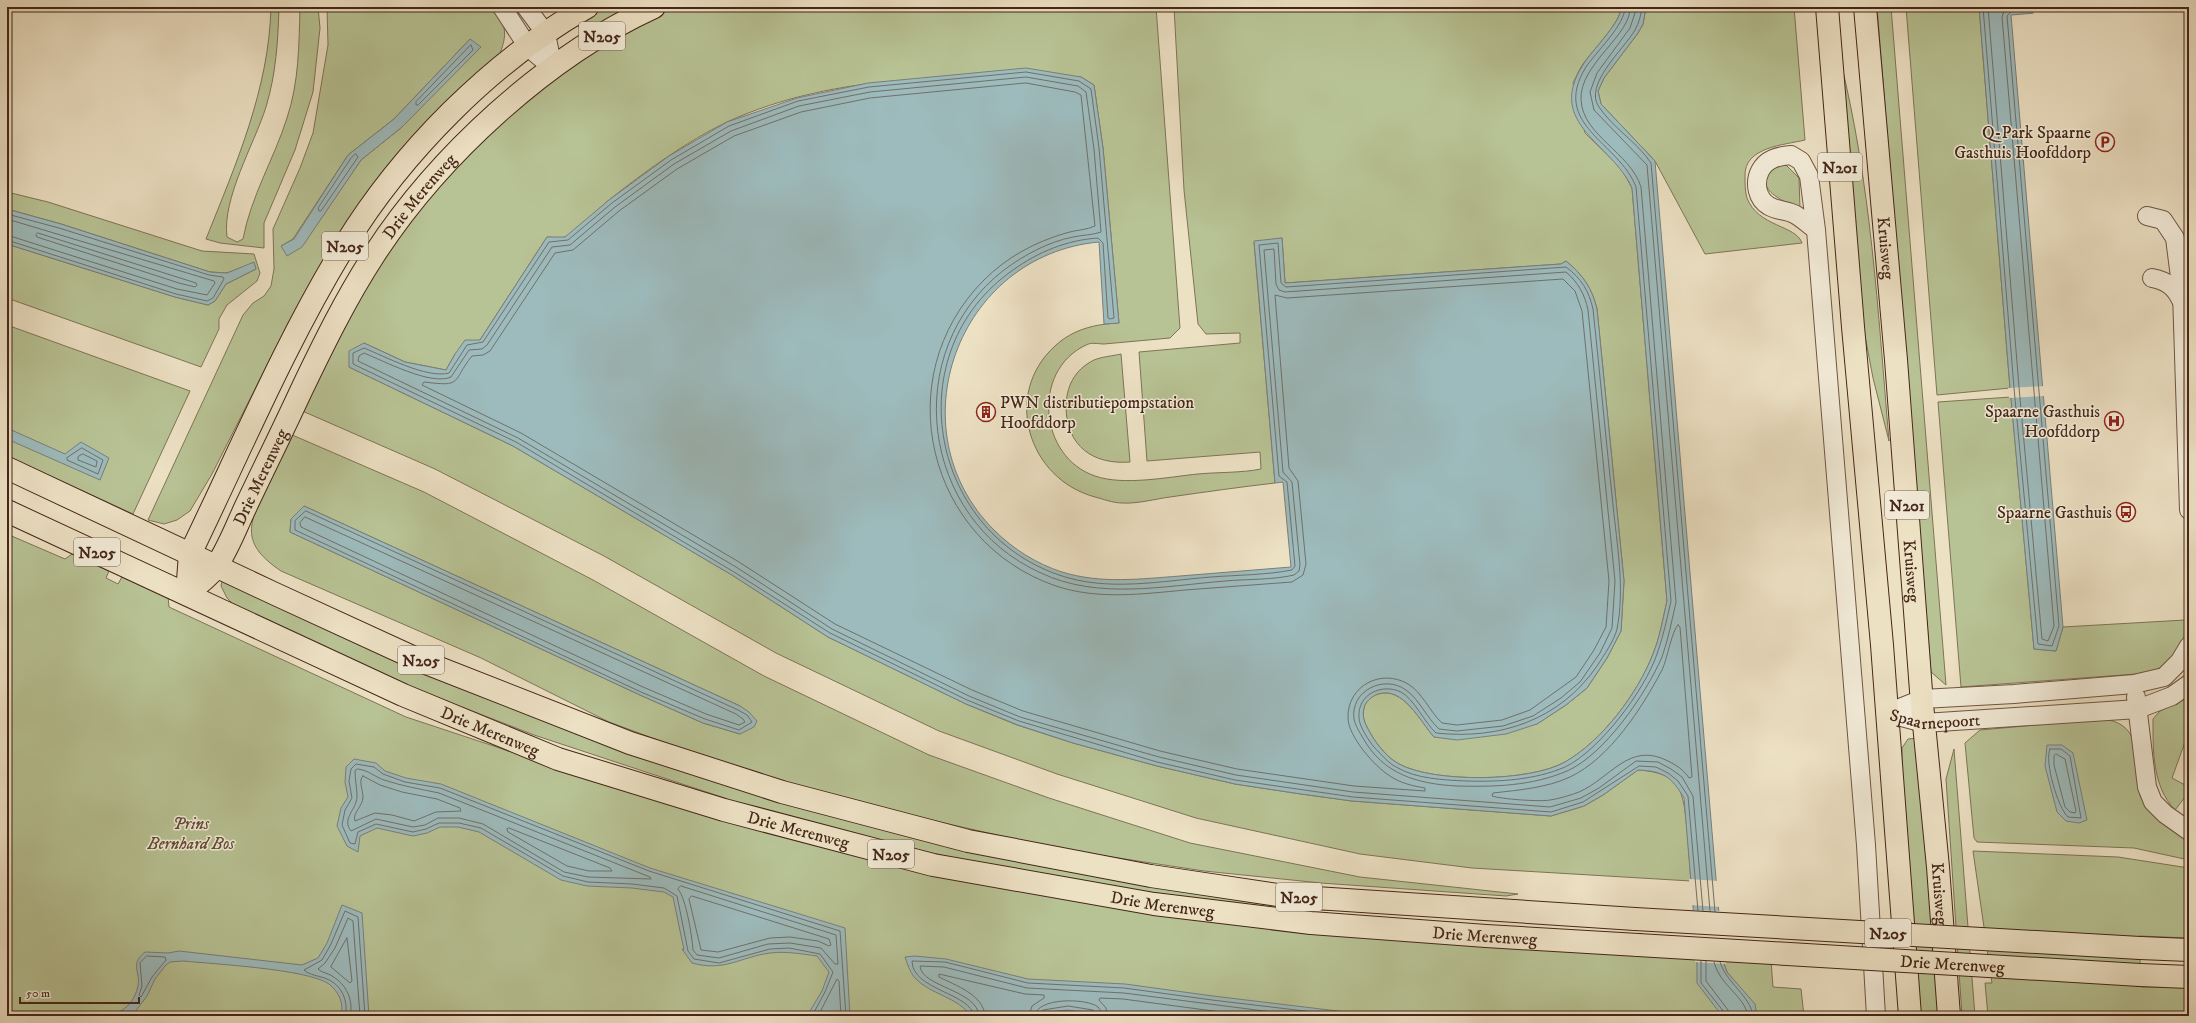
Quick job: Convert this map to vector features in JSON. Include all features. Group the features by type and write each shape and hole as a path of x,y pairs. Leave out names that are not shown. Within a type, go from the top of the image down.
{"main road":[{"name":"Drie Merenweg","path":"187,594 190,554 304,319 360,222 409,158 438,126 475,90 528,47 587,7"},
{"name":"Drie Merenweg","path":"187,594 217,567 314,363 374,255 419,194 461,149 498,113 553,68 605,34 654,7"},
{"name":"N201","path":"1827,7 1887,713 1910,1016"},
{"name":"Kruisweg","path":"1865,7 1896,360 1922,699 1949,1016"},
{"name":"Drie Merenweg","path":"7,468 217,567 421,660 630,743 782,792 968,841 1151,876 1285,896 1635,919 2189,950"},
{"name":"Drie Merenweg","path":"7,511 403,695 558,759 724,810 933,865 1154,904 1311,923 1486,936 2189,977"}],"street":[{"path":"502,7 528,47 553,68"},
{"path":"526,7 546,34 553,68"},
{"path":"2147,216 2163,220 2175,238 2182,300 2188,420 2189,510"},
{"path":"1816,230 1866,845 1876,1016"},
{"path":"2152,278 2169,284 2182,300"},
{"name":"Spaarnepoort","path":"1887,713 1922,699 2014,694 2134,684 2164,677 2180,661 2189,646"},
{"path":"2134,684 2147,787 2153,802 2165,814 2189,831"},
{"name":"Spaarnepoort","path":"1887,713 1924,722 2138,709 2172,696 2189,684"}],"green space":[{"path":"271,7 279,7 277,45 272,82 261,122 240,172 229,206 227,237 237,242 243,239 251,208 287,118 296,77 299,49 300,7 318,7 320,28 313,92 295,150 264,223 264,248 220,243 206,239 229,183 249,126 264,67 269,37"},
{"path":"327,7 494,7 503,25 505,36 499,56 326,257 294,312 212,474 190,511 177,520 164,524 148,520 243,315 253,303 264,296 271,286 274,269 273,229 300,168 313,133 328,45","holes":["470,39 402,127 361,160 302,246 281,246 293,239 348,155 394,119"]},
{"path":"602,7 636,7 584,36 577,24"},
{"path":"672,7 1156,7 1180,328 1170,338 1104,344 1093,343 1086,345 1068,357 1056,374 1050,393 1049,413 1053,433 1062,451 1076,466 1095,476 1107,479 1132,481 1261,469 1260,452 1147,461 1139,352 1240,343 1240,333 1206,334 1198,324 1184,190 1174,7 1621,7 1617,20 1612,28 1583,64 1573,83 1585,133 1621,168 1632,188 1667,601 1653,654 1628,700 1605,729 1592,742 1565,762 1549,769 1529,773 1482,778 1435,775 1415,770 1395,762 1384,752 1374,740 1366,726 1363,712 1367,701 1378,694 1387,693 1395,695 1410,706 1434,737 1537,724 1566,705 1587,688 1607,658 1621,631 1624,581 1597,309 1586,282 1566,261 1561,264 1285,283 1282,238 1254,242 1275,483 1209,491 1134,503 1115,502 1095,497 1072,487 1053,473 1039,454 1030,433 1027,410 1029,387 1039,366 1055,346 1069,335 1085,328 1119,323 1103,148 1094,85 1081,77 991,77 901,80 857,85 813,93 769,105 727,122 696,138 636,179 609,200 569,235 561,238 547,237 480,340 455,354 446,370 405,362 364,343 349,367 513,446 732,575 828,637 966,704 1017,725 1073,743 1157,766 1235,784 1352,801 1551,816 1584,806 1603,795 1638,770 1653,772 1664,775 1672,780 1678,786 1681,794 1686,816 1691,881 1472,868 1360,854 1196,818 1057,774 939,731 776,653 604,556 435,469 300,410 359,296 400,229 475,143 541,85 605,42"},
{"path":"1646,7 1794,7 1805,140 1777,146 1758,153 1746,166 1745,184 1747,198 1752,208 1759,215 1792,232 1802,243 1705,254 1655,161 1601,104 1598,91 1604,78 1638,33 1643,24"},
{"path":"1877,7 1891,7 1946,685 1931,672"},
{"path":"1906,7 1979,7 2010,388 1937,395"},
{"path":"1839,55 1850,102 1866,198 1877,295 1889,441 1873,378 1859,304"},
{"path":"1780,165 1786,165 1799,178 1800,208 1776,196 1766,185 1766,179 1770,172"},
{"path":"7,192 48,202 202,251 254,254 260,273 257,281 227,305 219,319 219,329 201,367 7,298 7,244 175,297 208,305 215,301 226,284 256,269 254,263 227,273 210,272 61,224 7,209"},
{"path":"7,325 190,391 133,514 7,456"},
{"path":"1121,354 1130,462 1105,460 1084,450 1077,443 1071,433 1066,408 1066,400 1072,380 1081,369 1094,360"},
{"path":"2011,397 2034,649 2056,651 2063,627 2185,620 2184,640 2174,658 2155,671 2136,674 1961,687 1938,402"},
{"path":"290,434 424,492 593,580 764,676 929,755 1049,798 1190,843 1360,877 1518,894 1506,896 1321,883 1204,871 1059,849 887,810 723,764 609,722 481,658 281,571 268,561 259,552 254,543 252,524 259,501","holes":["304,506 740,706 740,734 703,723 290,532 291,519"]},
{"name":"Prins Bernhard Bos","path":"7,534 65,559 72,554 109,571 106,578 118,584 123,575 168,596 169,607 406,717 663,802 921,868 1697,955 1698,982 1737,984 1727,972 1723,961 1771,961 1773,987 1801,989 1804,1016 7,1016"},
{"path":"223,577 795,802 1346,910 1272,910 1168,896 1004,870 782,817 534,735 377,674 237,608 227,598 221,586"},
{"path":"2189,696 2189,731 2172,778 2189,787 2189,792 2175,810 2167,800 2162,790 2155,767 2153,719 2160,711"},
{"path":"2103,719 2123,726 2129,732 2136,749 2140,795 2154,815 2169,828 2189,841 2189,860 2134,848 1977,842 1974,838 1965,743 1980,730"},
{"path":"1918,738 1939,1016 1921,1016 1902,767 1902,748 1908,739"},
{"path":"1954,749 1975,1016 1962,1016 1946,779"},
{"path":"1973,851 2118,857 2189,868 2189,938 2139,936 2141,987 2189,987 2189,1016 1988,1016 1985,983 1992,983"}],"water":[{"path":"1621,7 1646,7 1643,24 1638,33 1604,78 1598,91 1601,104 1655,161 1723,961 1727,972 1755,1004 1757,1016 1722,1016 1697,983 1697,955 1684,798 1675,784 1660,773 1638,770 1603,795 1584,806 1551,816 1352,801 1235,784 1157,766 1073,743 1018,725 966,704 828,637 732,575 513,446 349,367 349,351 364,343 405,362 446,370 465,340 480,340 547,237 565,237 609,200 669,156 727,122 797,98 868,83 1026,68 1081,77 1094,85 1103,148 1119,323 1104,324 1099,242 1050,254 1009,278 977,312 956,353 946,398 948,445 964,489 994,530 1009,543 1044,565 1077,576 1121,580 1291,567 1283,482 1275,483 1254,241 1282,238 1285,283 1561,264 1566,261 1586,282 1597,309 1624,581 1621,631 1607,658 1587,688 1566,705 1537,724 1506,734 1457,740 1434,737 1410,706 1395,695 1387,693 1378,694 1367,701 1363,712 1366,726 1374,740 1384,752 1395,762 1415,770 1435,775 1482,778 1529,773 1549,769 1565,762 1592,742 1617,715 1628,700 1653,654 1667,601 1632,188 1623,172 1586,132 1577,118 1572,103 1573,85 1583,65 1612,28 1620,13"},
{"path":"1979,7 2107,7 2011,15 2063,627 2056,651 2034,649 2010,388"},
{"path":"470,39 481,47 402,127 361,160 302,247 287,256 281,246 294,239 348,155 394,119"},
{"path":"7,209 61,224 210,272 227,273 254,262 256,269 226,284 215,301 208,305 175,297 7,244"},
{"path":"7,428 65,454 81,442 109,458 100,480 7,439"},
{"path":"304,506 740,706 749,712 757,721 754,727 740,734 703,723 290,532 291,519"},
{"path":"2047,745 2062,745 2073,753 2087,820 2079,823 2066,821 2057,812 2045,766"},
{"path":"354,759 376,763 385,771 406,778 441,784 650,868 845,928 850,1016 807,1016 822,991 829,972 817,956 776,952 723,965 714,966 692,963 682,949 684,950 673,897 664,892 632,888 587,886 561,880 479,832 458,827 440,827 427,833 413,836 377,828 360,836 358,852 347,846 337,826 341,808 348,797 345,782 346,767"},
{"path":"342,905 362,913 369,1016 341,1016 341,1002 336,991 329,984 302,974 259,968 183,961 170,962 165,966 155,979 147,996 132,1016 108,1016 119,1012 128,1006 134,997 139,981 137,965 140,957 145,952 168,953 179,951 302,965 318,958 327,943"},
{"path":"915,956 946,959 1028,979 1125,984 1379,1016 1104,1016 1068,1010 1051,1012 1039,1016 971,1016 958,1004 928,988 914,977 905,957"}],"pier":[{"path":"2035,7 2066,7 2065,13 2033,15"},
{"path":"2045,386 2045,396 2009,398 2008,388"},
{"path":"1689,879 1719,881 1721,907 1691,905"},
{"path":"1692,910 1721,911 1726,964 1695,962"}],"place":[{"name":"Q-Park Spaarne Gasthuis Hoofddorp","path":"2105,142"},
{"name":"PWN distributiepompstation Hoofddorp","path":"986,412"},
{"name":"Spaarne Gasthuis Hoofddorp","path":"2114,421"},
{"name":"Spaarne Gasthuis","path":"2126,512"}]}
